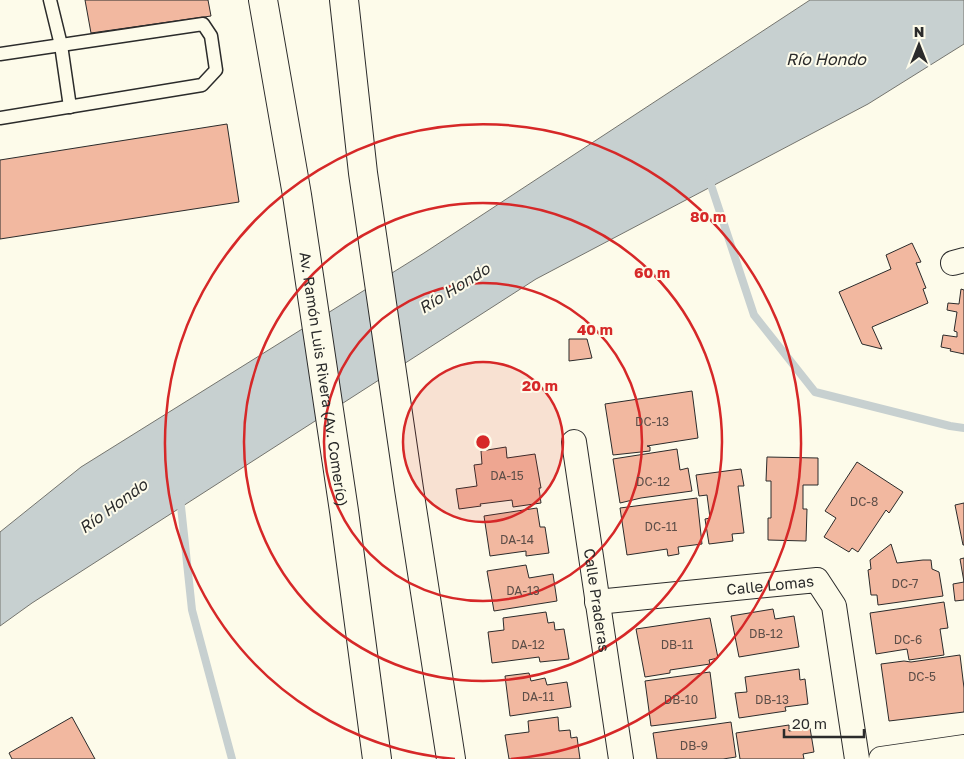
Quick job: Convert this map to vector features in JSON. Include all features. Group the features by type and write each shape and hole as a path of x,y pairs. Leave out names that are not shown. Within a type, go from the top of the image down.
{"main road":[{"name":"Av. Ramón Luis Rivera (Av. Comerío)","path":"263,0 297,195 344,511 377,759"},
{"path":"344,0 363,173 451,759"}],"street":[{"name":"Calle Praderas","path":"574,442 621,759"},
{"name":"Calle Lomas","path":"597,602 817,580 834,606 857,759"},
{"path":"881,759 964,747"}],"lane":[{"path":"50,0 61,45 70,107"},
{"path":"0,54 203,24 211,36 216,70 202,85 0,118"}],"water":[{"name":"Río Hondo","path":"810,0 964,0 964,44 868,104 536,279 32,603 0,626 0,532 81,467 424,253"}],"building":[{"path":"85,0 208,0 211,16 91,33"},
{"path":"227,124 239,202 0,239 0,160"},
{"path":"912,243 921,262 916,263 926,288 923,289 928,303 872,327 882,349 862,344 839,292 891,269 886,255"},
{"path":"961,289 964,290 964,354 941,347 943,335 957,337 957,332 954,331 957,312 947,310 948,303 959,304"},
{"path":"569,339 587,339 592,358 569,361"},
{"path":"692,391 698,438 647,446 650,447 650,451 613,455 605,404"},
{"path":"506,447 507,458 535,454 541,488 539,488 541,503 513,507 512,500 459,509 456,489 477,486 474,465 482,464 481,451"},
{"path":"677,449 680,470 688,468 692,491 620,503 613,459"},
{"path":"767,457 818,458 818,485 803,485 803,509 807,509 806,541 768,540 768,518 771,518 771,481 766,481"},
{"path":"857,462 903,492 889,513 886,510 858,552 852,548 849,552 824,537 836,518 825,511"},
{"path":"741,469 744,486 738,486 744,533 732,534 733,541 709,544 705,519 710,518 707,495 699,496 696,475"},
{"path":"697,498 702,544 678,547 679,554 668,556 667,549 627,555 620,508"},
{"path":"964,503 964,545 963,545 955,505"},
{"path":"537,508 540,527 545,527 549,553 526,556 526,551 490,556 484,516"},
{"path":"891,544 897,563 931,560 932,569 939,572 943,596 878,605 877,595 871,595 868,570 871,569 870,560"},
{"path":"964,558 964,582 960,559"},
{"path":"526,565 529,578 553,574 557,601 494,611 487,571"},
{"path":"964,582 964,600 955,601 953,584"},
{"path":"944,602 948,628 940,629 944,655 909,660 907,649 876,654 870,613"},
{"path":"773,609 775,619 794,616 799,647 739,657 731,616"},
{"path":"546,612 548,623 554,622 555,630 564,629 569,659 540,662 539,657 492,663 488,632 504,630 503,618"},
{"path":"710,618 718,658 709,660 710,664 670,670 670,673 645,677 636,629"},
{"path":"960,655 964,688 964,712 889,721 881,664"},
{"path":"799,669 800,680 805,679 808,704 785,707 786,711 739,718 735,693 747,692 745,677"},
{"path":"710,672 716,718 651,726 645,681"},
{"path":"529,673 531,681 545,678 547,685 567,682 571,707 510,716 505,676"},
{"path":"72,717 95,759 12,759 9,753"},
{"path":"558,717 559,731 570,730 571,738 577,737 580,759 509,759 505,735 529,732 528,721"},
{"path":"731,722 736,757 723,759 657,759 653,733"},
{"path":"789,725 789,731 810,728 814,752 803,754 804,759 740,759 736,733"}],"waterway":[{"path":"709,179 754,315 815,392 964,428"},
{"path":"180,497 192,610 232,759"}]}
